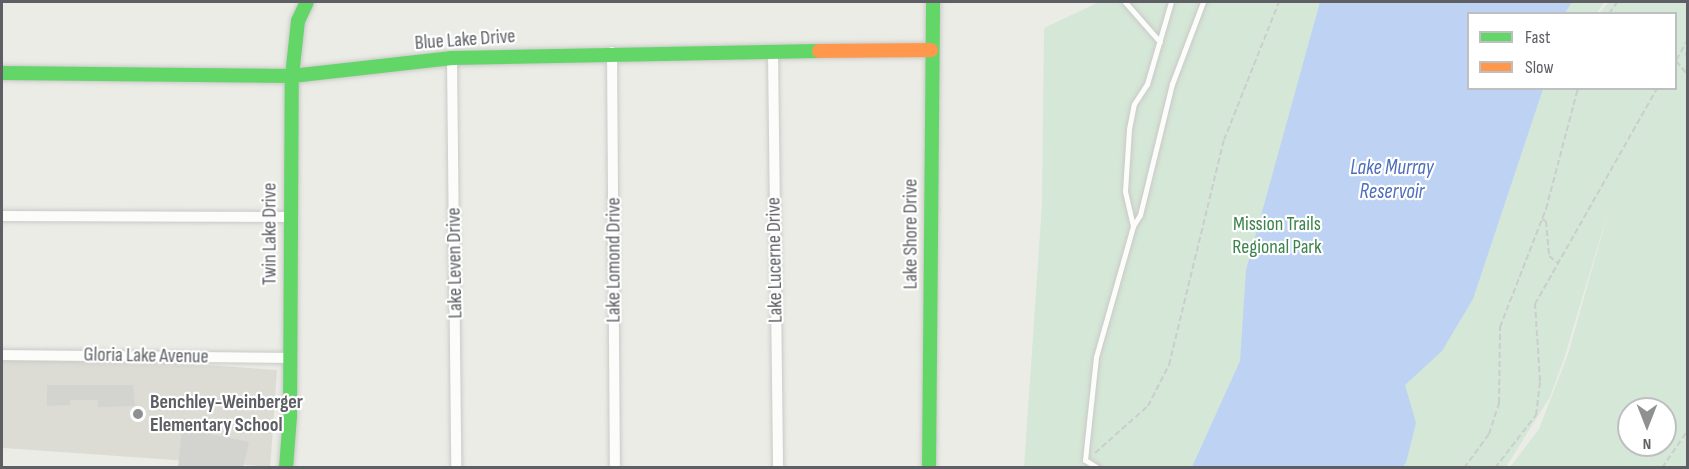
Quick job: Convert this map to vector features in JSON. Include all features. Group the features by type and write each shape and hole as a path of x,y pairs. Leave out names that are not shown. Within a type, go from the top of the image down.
{"street":[{"name":"Twin Lake Drive","path":"286,468 290,358 289,217 292,76 298,21 307,2"},
{"name":"Lake Shore Drive","path":"929,468 933,2"},
{"name":"Blue Lake Drive","path":"2,73 292,76 452,58 612,52 931,50"},
{"name":"Lake Lomond Drive","path":"612,52 615,468"},
{"name":"Lake Lucerne Drive","path":"772,52 778,468"},
{"name":"Lake Leven Drive","path":"452,58 456,468"},
{"path":"2,216 289,217"},
{"name":"Gloria Lake Avenue","path":"2,355 290,358"}],"lane":[{"path":"1125,2 1160,42"},
{"path":"1133,226 1125,191 1129,129 1134,104 1148,84 1171,2"},
{"path":"1098,468 1085,460 1096,357 1133,226 1140,215 1172,84 1203,2"}],"path":[{"path":"1085,460 1118,436 1148,406 1169,365 1224,140 1279,2"},
{"path":"1677,59 1688,39"},
{"path":"1677,62 1688,75"},
{"path":"1464,468 1490,434 1499,403 1500,327 1542,219 1577,90"},
{"path":"1495,468 1536,415 1540,381 1535,304 1656,90"},
{"path":"1542,219 1546,220 1550,256 1558,263"},
{"path":"1662,468 1688,430"}],"shaded area":[{"name":"Benchley-Weinberger Elementary School","path":"3,351 277,370 270,467 2,448"}],"green space":[{"name":"Mission Trails Regional Park","path":"1099,2 1604,2 1598,12 1467,12 1467,90 1677,90 1677,12 1600,12 1609,2 1687,2 1687,467 1510,467 1539,429 1568,354 1611,202 1564,359 1550,397 1506,467 1024,468 1042,204 1044,28"}],"water":[{"name":"Lake Murray Reservoir","path":"1320,2 1572,2 1566,12 1467,12 1467,90 1543,90 1473,299 1442,351 1405,385 1416,423 1406,463 1401,468 1192,467 1240,361 1246,270"}],"building":[{"path":"47,385 133,385 135,406 98,407 98,400 70,400 70,405 47,406"},
{"path":"182,428 249,442 243,468 178,468"}],"traffic: fast":[{"path":"286,468 290,416 292,76 298,21 307,2"},
{"path":"929,468 933,2"},
{"path":"2,73 292,76 452,58 819,51"}],"traffic: slow":[{"path":"819,51 931,50"}],"place":[{"name":"Benchley-Weinberger Elementary School","path":"138,414"}]}
